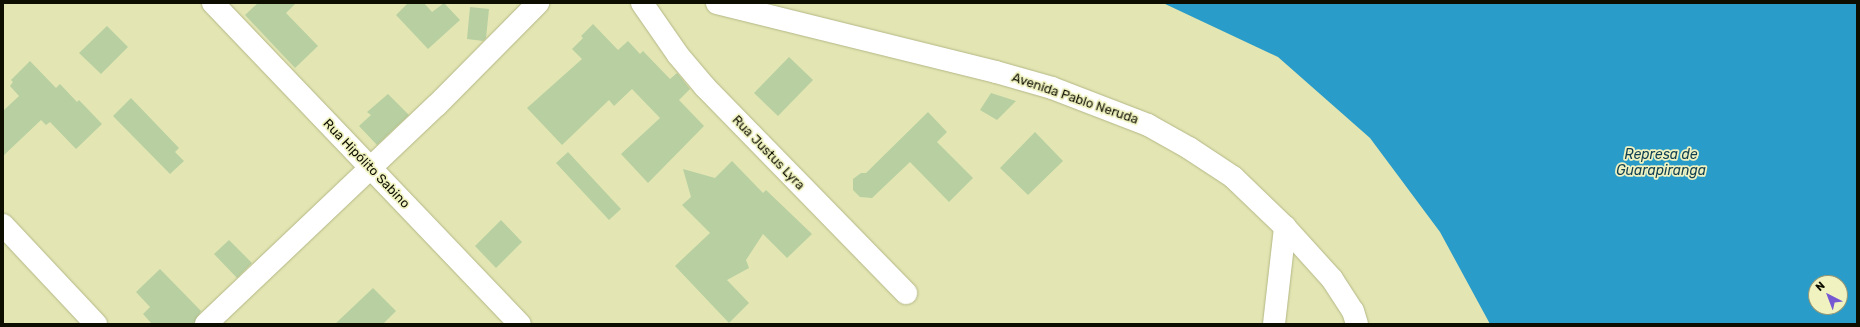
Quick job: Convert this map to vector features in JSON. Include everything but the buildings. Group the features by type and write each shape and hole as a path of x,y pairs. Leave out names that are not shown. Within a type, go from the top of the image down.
{"street":[{"name":"Rua Hipólito Sabino","path":"213,3 520,324"},
{"path":"206,324 370,168 538,3"},
{"name":"Rua Justus Lyra","path":"642,3 678,55 705,87 906,292"},
{"name":"Avenida Pablo Neruda","path":"717,3 996,72 1052,88 1148,125 1233,177 1285,227 1332,279 1353,311 1357,324"},
{"path":"3,225 96,324"},
{"path":"1274,324 1285,227"}],"water":[{"name":"Represa de Guarapiranga","path":"1163,3 1857,3 1857,324 1490,324 1440,232 1370,138 1278,57"}]}
